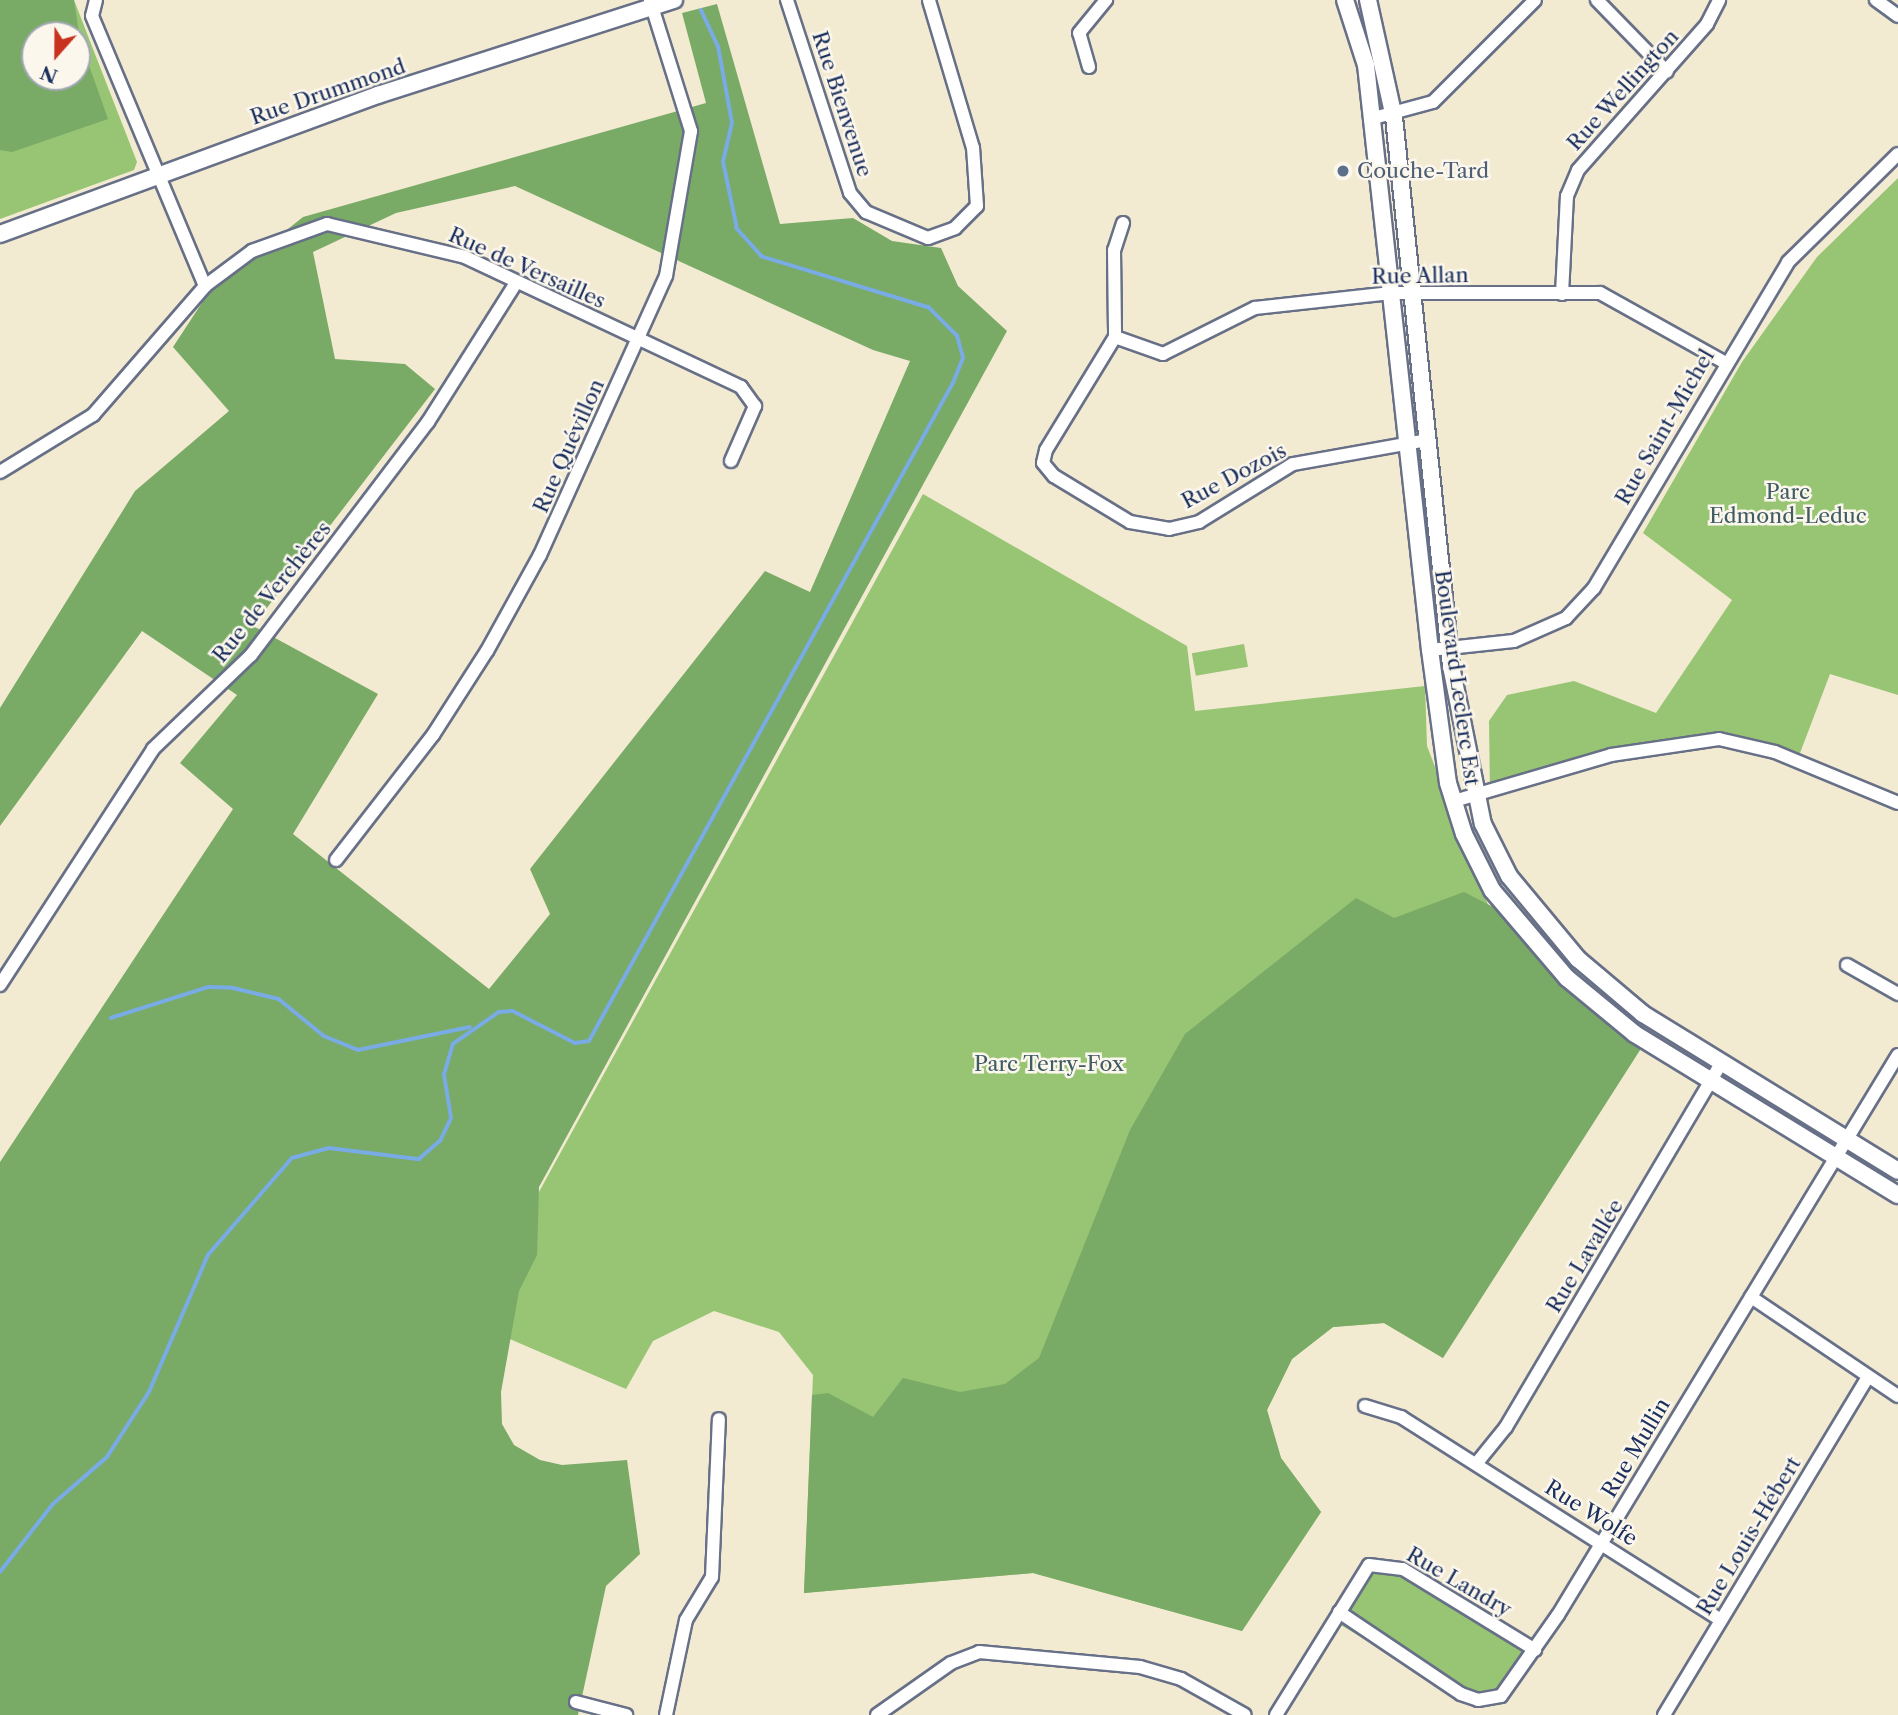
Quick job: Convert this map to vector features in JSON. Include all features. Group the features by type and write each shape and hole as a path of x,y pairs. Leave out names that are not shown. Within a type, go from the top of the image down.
{"street":[{"path":"96,0 92,16 155,176 205,286"},
{"name":"Rue Drummond","path":"0,234 378,95 652,4 674,0"},
{"name":"Rue Bienvenue","path":"787,0 850,193 866,212 928,238 956,228 977,206 972,148 929,0"},
{"path":"1089,67 1079,33 1106,0"},
{"name":"Boulevard Leclerc Est","path":"1345,0 1366,65 1430,650 1454,801 1492,890 1566,978 1635,1034 1898,1195"},
{"name":"Boulevard Leclerc Est","path":"1368,0 1394,117 1449,648 1475,797 1509,876 1578,960 1643,1014 1898,1171"},
{"path":"1370,119 1394,117 1433,102 1535,0"},
{"path":"1597,0 1667,72"},
{"name":"Rue Wellington","path":"1562,294 1567,196 1578,170 1667,72 1719,0"},
{"path":"1876,0 1898,16"},
{"name":"Rue Quévillon","path":"336,860 433,734 487,651 540,555 666,276 691,131 652,4"},
{"name":"Rue Saint-Michel","path":"1430,650 1514,642 1566,618 1594,588 1724,362 1801,246 1898,154"},
{"path":"1115,337 1114,250 1123,223"},
{"name":"Rue de Versailles","path":"0,472 93,415 205,286 252,251 327,224 465,257 741,387 755,407 731,461"},
{"name":"Rue de Verchères","path":"0,985 153,749 251,655 428,422 516,283"},
{"name":"Rue Allan","path":"1115,337 1163,354 1255,308 1391,293 1562,294 1617,297 1724,362"},
{"name":"Rue Dozois","path":"1115,337 1043,463 1054,476 1130,522 1170,529 1199,522 1293,464 1428,440"},
{"path":"1454,801 1611,755 1719,739 1775,752 1898,803"},
{"path":"1847,965 1898,994"},
{"path":"1635,1034 1643,1014"},
{"name":"Rue Mullin","path":"1339,1612 1478,1700 1501,1696 1535,1650 1898,1055"},
{"name":"Rue Lavallée","path":"1476,1464 1506,1427 1721,1064"},
{"path":"1751,1297 1898,1395"},
{"name":"Rue Louis-Hébert","path":"1664,1715 1868,1377"},
{"name":"Rue Wolfe","path":"1364,1406 1401,1417 1721,1620"},
{"path":"666,1715 687,1620 712,1577 719,1419"},
{"name":"Rue Landry","path":"1276,1715 1369,1564 1384,1562 1452,1595 1535,1650"},
{"path":"877,1715 951,1663 979,1651 1140,1667 1181,1679 1245,1715"},
{"path":"576,1702 626,1715"}],"green space":[{"path":"0,0 74,0 82,21 21,21 21,91 91,91 91,44 137,162 134,170 0,219"},
{"path":"0,0 74,0 77,21 21,21 21,91 91,91 91,71 108,119 12,152 0,150"},
{"path":"717,4 780,224 853,218 892,241 941,248 958,286 1007,331 539,1187 537,1255 519,1291 501,1392 502,1424 514,1445 540,1460 562,1465 627,1460 640,1554 606,1586 578,1715 0,1715 0,1162 233,809 180,763 237,695 142,631 0,826 0,708 135,491 229,411 173,347 209,292 303,217 706,103 682,13","holes":["515,186 873,350 910,361 810,592 765,571 530,869 550,914 489,989 293,834 378,694 253,626 435,389 405,364 335,359 313,252 396,213"]},
{"name":"Parc Edmond-Leduc","path":"1898,178 1898,695 1830,674 1797,761 1719,739 1668,742 1490,793 1489,721 1507,695 1574,681 1656,713 1732,600 1643,533 1742,362 1817,257"},
{"name":"Parc Terry-Fox","path":"923,494 1187,646 1195,711 1425,686 1427,746 1489,907 1443,1358 1384,1323 1333,1327 1292,1359 1267,1410 1281,1458 1321,1512 1242,1631 1033,1573 804,1593 813,1375 779,1332 714,1311 653,1341 626,1389 468,1321"},
{"path":"1244,644 1248,667 1196,676 1192,653"},
{"path":"1464,892 1499,910 1568,989 1642,1047 1443,1358 1384,1323 1333,1327 1292,1359 1267,1410 1281,1458 1321,1512 1242,1631 1033,1573 804,1593 812,1395 828,1393 873,1417 903,1378 960,1392 1005,1384 1039,1358 1130,1130 1185,1034 1356,898 1394,918"},
{"path":"1379,1558 1532,1654 1509,1695 1465,1698 1332,1620"}],"waterway":[{"path":"0,1572 53,1504 107,1457 149,1392 208,1255 292,1158 329,1148 419,1159 440,1141 451,1118 444,1075 453,1044 499,1012 513,1011 575,1043 589,1041 953,383 963,358 957,336 929,308 762,257 737,229 723,162 732,123 718,47 701,11"},
{"path":"111,1018 209,987 233,988 279,999 324,1036 358,1050 470,1027"}],"place":[{"name":"Couche-Tard","path":"1343,171"}]}
